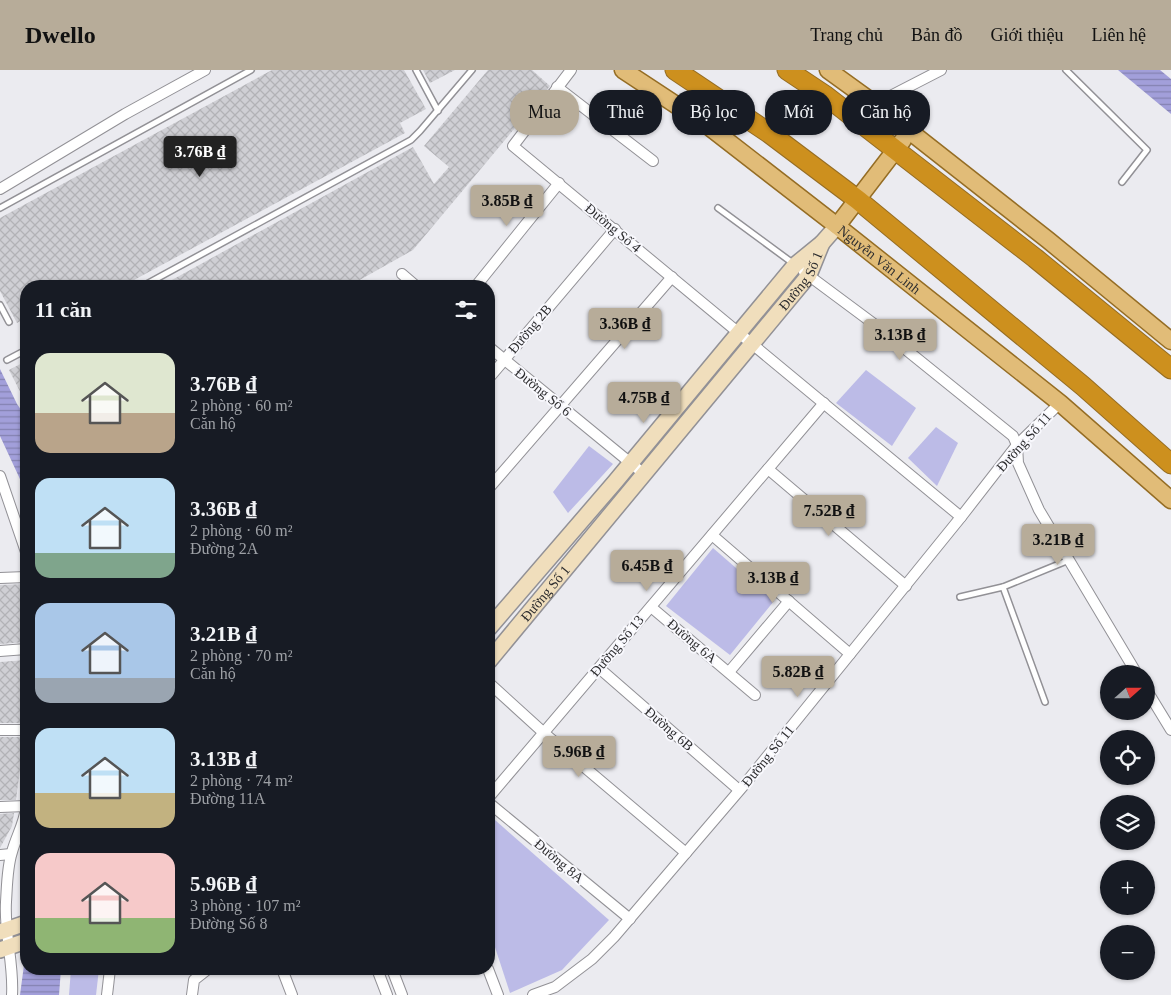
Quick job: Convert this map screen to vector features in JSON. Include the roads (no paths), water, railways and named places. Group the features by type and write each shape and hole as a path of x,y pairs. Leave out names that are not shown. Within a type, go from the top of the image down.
{"highway":[{"path":"675,70 769,133 858,200 1083,386 1171,464"},
{"path":"787,70 826,96 1035,258 1171,369"}],"main road":[{"name":"Nguyễn Văn Linh","path":"623,70 708,126 837,226 1060,403 1171,500"},
{"path":"828,70 856,90"},
{"path":"837,226 907,135"},
{"path":"913,135 1048,240 1171,340"}],"street":[{"path":"0,189 125,114 206,70"},
{"name":"Đường Số 4","path":"571,70 513,146 961,517"},
{"path":"902,90 941,70"},
{"path":"557,87 653,161"},
{"path":"481,280 559,183"},
{"name":"Đường Số 1","path":"495,621 631,463 795,265 822,243 837,226"},
{"name":"Đường 2B","path":"495,371 615,229"},
{"name":"Đường Số 1","path":"495,654 809,275 822,243"},
{"path":"795,265 878,327 1012,436 1017,445 1018,463 1039,510 1132,665"},
{"path":"402,274 409,280"},
{"path":"495,481 558,406 672,277"},
{"name":"Đường Số 6","path":"495,352 558,406 644,474"},
{"name":"Đường Số 13","path":"495,790 824,403"},
{"name":"Đường Số 11","path":"533,995 555,986 592,959 630,919 739,790 906,586 1017,445 1060,403"},
{"path":"768,469 906,586"},
{"path":"0,476 4,496 20,537"},
{"path":"712,535 850,654"},
{"path":"0,578 20,577"},
{"path":"729,672 789,601"},
{"name":"Đường 6A","path":"651,607 755,695"},
{"path":"0,650 20,649"},
{"name":"Đường 6B","path":"599,668 739,790"},
{"path":"495,688 544,733 686,853"},
{"path":"1155,704 1171,730"},
{"path":"0,730 20,730"},
{"path":"0,808 20,807"},
{"name":"Đường 8A","path":"495,808 630,919"},
{"path":"12,995 13,928 6,904 11,854 20,830"},
{"path":"0,855 11,854"},
{"path":"107,995 109,975"},
{"path":"192,995 194,980 200,975"},
{"path":"284,975 292,995"},
{"path":"379,975 387,995"},
{"path":"394,975 402,995"},
{"path":"490,975 498,995"}],"lane":[{"path":"0,208 251,70"},
{"path":"416,70 438,111"},
{"path":"154,280 416,136 472,70"},
{"path":"1066,70 1147,150 1122,182"},
{"path":"718,208 795,265"},
{"path":"0,305 9,322"},
{"path":"7,360 20,353"},
{"path":"960,597 1003,587 1070,560"},
{"path":"1003,587 1045,702"}]}
